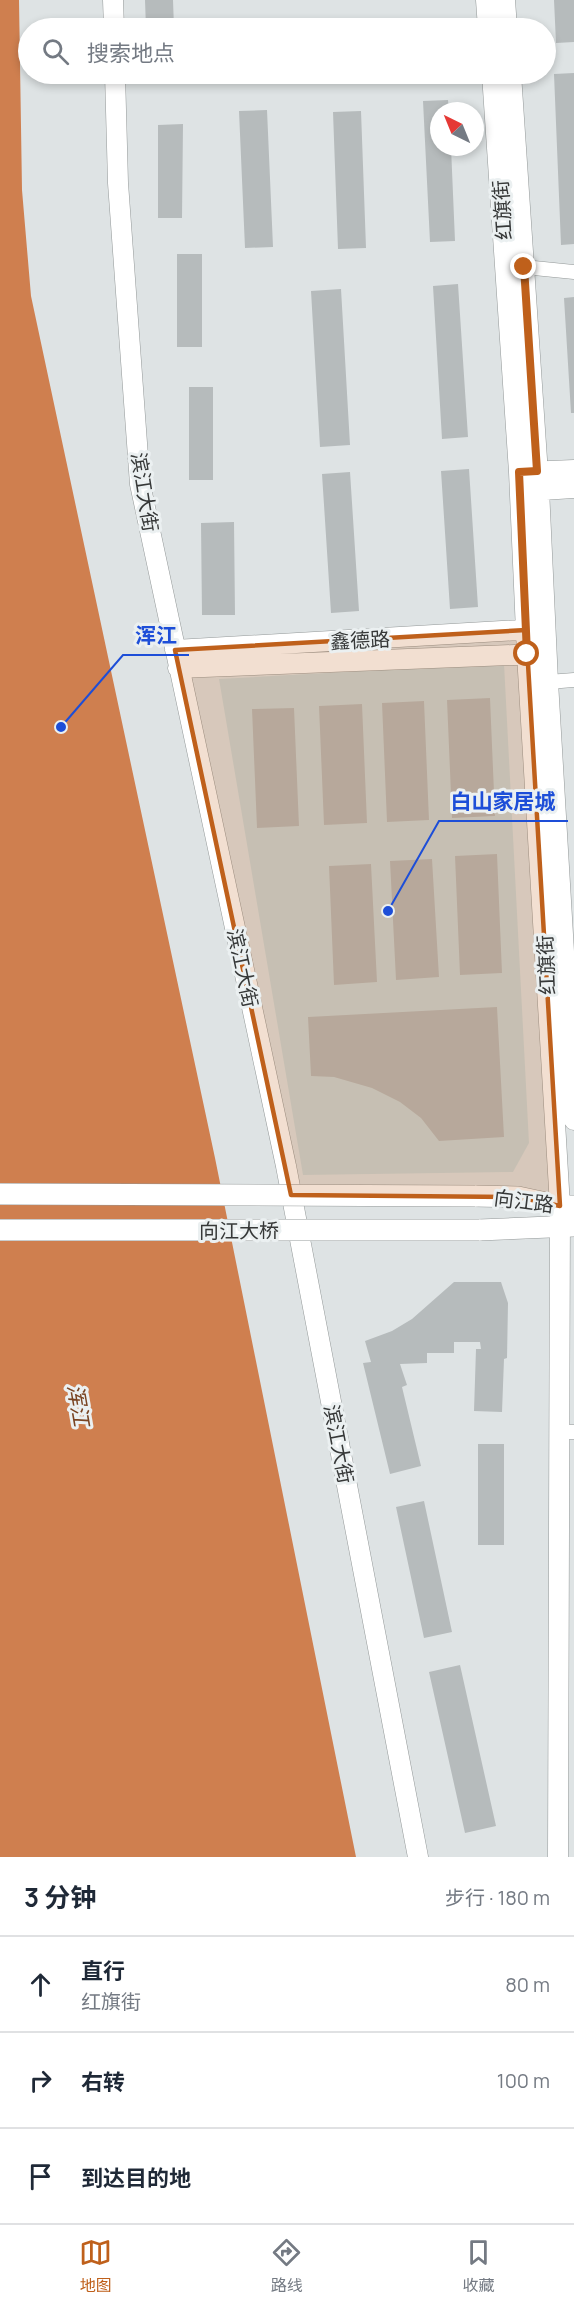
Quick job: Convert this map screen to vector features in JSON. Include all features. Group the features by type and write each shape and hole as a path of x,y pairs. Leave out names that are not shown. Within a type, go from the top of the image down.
{"main road":[{"path":"113,0 114,18"},
{"path":"486,0 487,18"},
{"path":"506,0 507,18"},
{"name":"滨江大街","path":"115,84 118,183 141,484 286,1166 418,1857"},
{"name":"红旗街","path":"493,84 529,481 567,1216 567,1587 558,1857"},
{"path":"512,84 524,267 529,481"},
{"path":"529,481 574,470"},
{"path":"529,481 574,488"},
{"name":"鑫德路","path":"177,659 536,629"},
{"path":"537,654 548,682 574,1120"},
{"name":"鑫德路","path":"177,659 537,654"},
{"name":"向江大桥","path":"0,1194 475,1196"},
{"name":"向江路","path":"475,1196 518,1197 567,1216"},
{"name":"向江路","path":"479,1230 567,1216"},
{"name":"向江大桥","path":"0,1230 479,1230"}],"street":[{"path":"524,267 574,272"},
{"path":"548,682 574,680"}],"highlighted area":[{"path":"526,630 560,1206 518,1197 291,1195 175,650"}],"shaded area":[{"path":"504,663 529,1143 513,1172 303,1175 219,679"}],"water":[{"name":"浑江","path":"0,0 19,0 18,84 20,84 22,190 31,296 215,1158 356,1857 0,1857"}],"building":[{"path":"145,0 173,0 174,18 146,18"},
{"path":"554,0 574,0 574,42 556,43"},
{"path":"574,73 574,244 561,245 554,84 556,74"},
{"path":"448,100 448,102 430,102 430,156 451,156 455,241 430,242 423,101"},
{"path":"267,110 273,247 245,248 239,111"},
{"path":"361,111 366,248 338,249 333,112"},
{"path":"183,124 182,218 158,218 158,125"},
{"path":"177,254 202,254 202,347 177,347"},
{"path":"458,284 468,437 442,439 433,286"},
{"path":"341,289 350,445 320,447 311,291"},
{"path":"574,297 574,413 571,413 564,298"},
{"path":"189,387 213,387 213,480 189,480"},
{"path":"469,469 478,607 450,609 441,471"},
{"path":"350,472 359,611 331,613 322,474"},
{"path":"234,522 235,615 202,615 201,523"},
{"path":"490,698 495,816 452,818 447,700"},
{"path":"424,701 429,820 387,822 382,703"},
{"path":"362,704 367,823 324,825 319,706"},
{"path":"294,708 299,826 257,828 252,709"},
{"path":"497,854 502,973 460,975 455,856"},
{"path":"432,859 439,977 396,980 390,861"},
{"path":"371,864 377,982 334,985 329,866"},
{"path":"497,1007 504,1137 439,1141 421,1118 400,1102 372,1088 334,1077 311,1076 308,1017"},
{"path":"454,1282 501,1282 508,1303 507,1358 504,1359 502,1412 474,1411 476,1349 481,1349 480,1342 454,1342 454,1353 427,1353 427,1363 400,1364 407,1385 402,1387 421,1466 390,1474 363,1363 371,1362 365,1341 392,1331 412,1319"},
{"path":"478,1444 504,1444 504,1545 478,1545"},
{"path":"424,1501 452,1632 424,1638 396,1507"},
{"path":"460,1665 496,1826 465,1833 429,1672"}],"place":[{"name":"浑江","path":"61,727"},
{"name":"白山家居城","path":"388,911"}],"route":[{"path":"524,267 537,471 519,472 527,654"}]}
